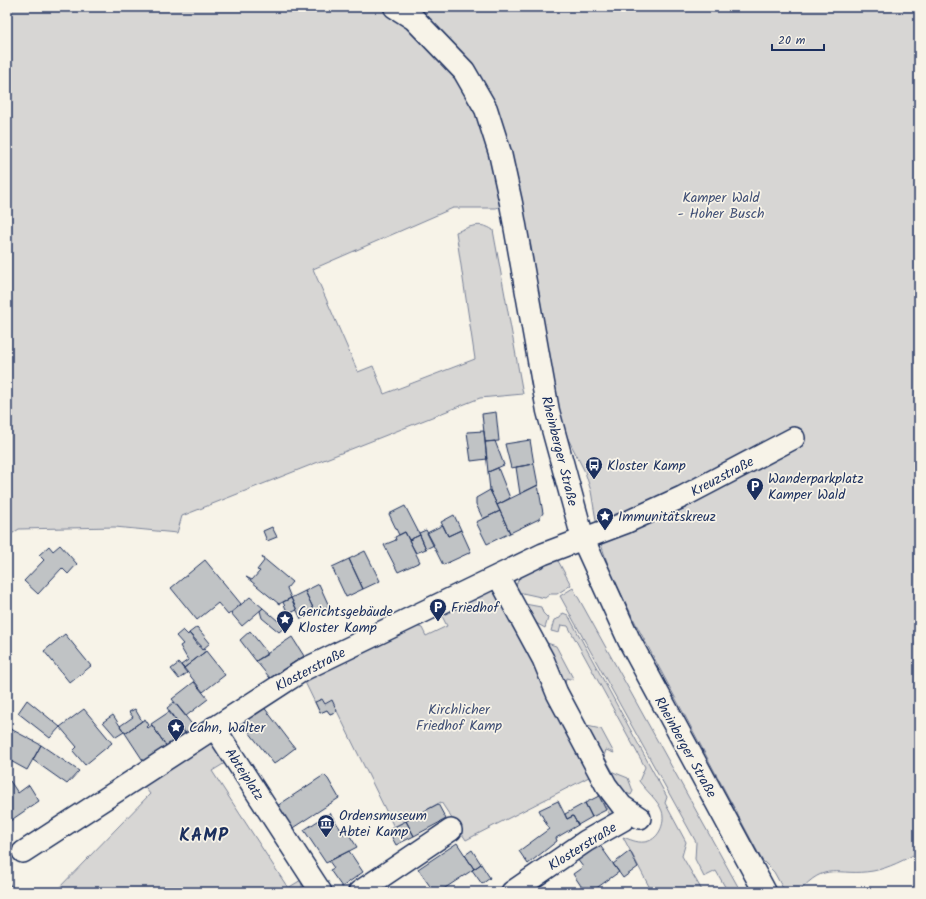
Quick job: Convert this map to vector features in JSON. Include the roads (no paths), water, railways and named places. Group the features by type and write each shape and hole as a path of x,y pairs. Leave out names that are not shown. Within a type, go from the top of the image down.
{"main road":[{"name":"Rheinberger Straße","path":"395,7 414,19 464,70 486,109 500,153 511,203 548,411 583,540 629,640 765,892"}],"street":[{"name":"Kreuzstraße","path":"583,540 682,497 794,438"},
{"name":"Klosterstraße","path":"214,727 305,669 543,554 583,540"},
{"name":"Klosterstraße","path":"498,576 543,659 557,693 606,785 622,806 635,815 623,820 586,841 512,892"},
{"path":"23,852 214,727"},
{"name":"Abteiplatz","path":"214,727 321,892"},
{"path":"359,892 451,830"}],"place":[{"name":"Kloster Kamp","path":"594,480"},
{"name":"Wanderparkplatz Kamper Wald","path":"755,501"},
{"name":"Immunitätskreuz","path":"605,531"},
{"name":"Friedhof","path":"438,622"},
{"name":"Gerichtsgebäude Kloster Kamp","path":"285,634"},
{"name":"Cahn, Walter","path":"176,742"},
{"name":"Ordensmuseum Abtei Kamp","path":"326,838"}],"district":[{"name":"KAMP","path":"204,835"}],"park label":[{"name":"Kamper Wald - Hoher Busch","path":"721,206"},
{"name":"Kirchlicher Friedhof Kamp","path":"459,718"}]}
